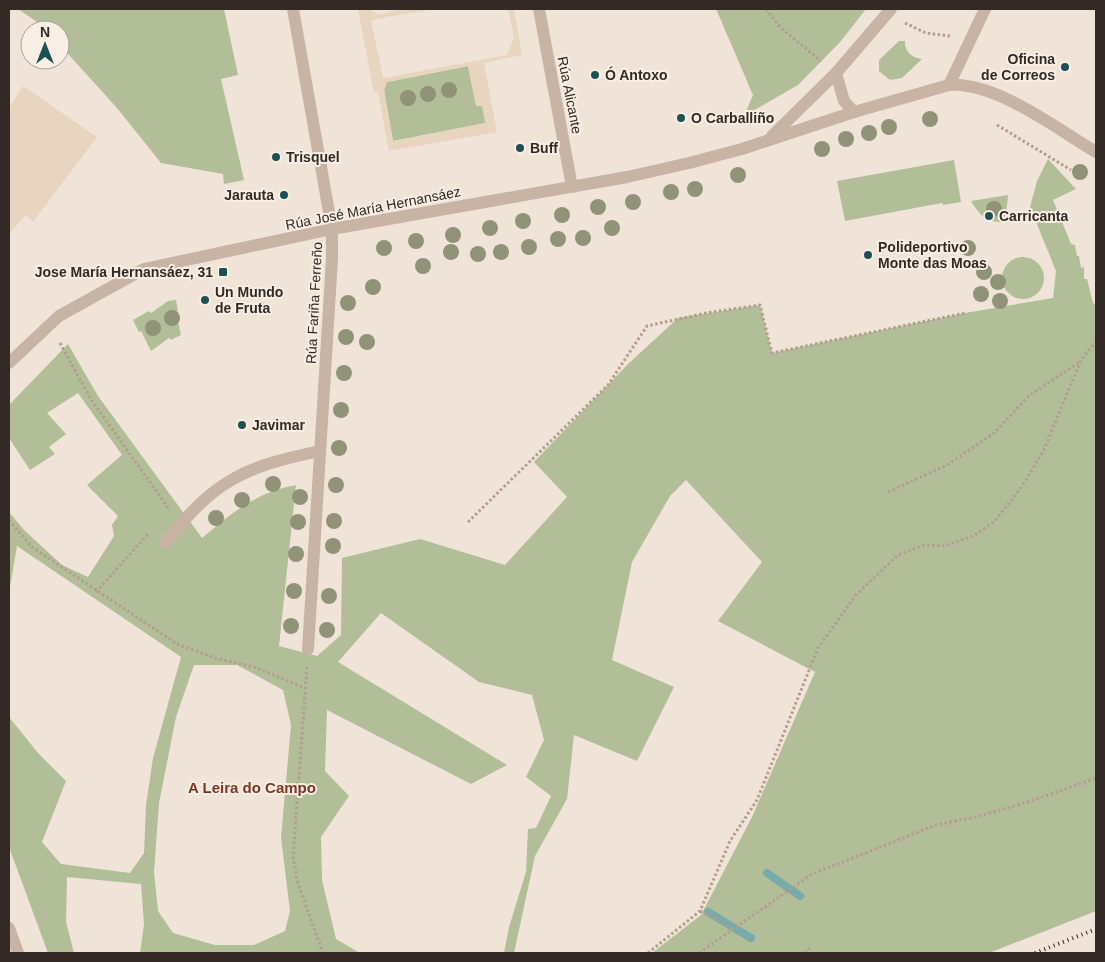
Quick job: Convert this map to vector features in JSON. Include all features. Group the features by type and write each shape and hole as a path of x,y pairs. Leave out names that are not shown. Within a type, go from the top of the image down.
{"street":[{"name":"Rúa Fariña Ferreño","path":"293,9 332,229 332,259 308,649"},
{"name":"Rúa Alicante","path":"539,9 572,187"},
{"name":"Rúa José María Hernansáez","path":"769,139 836,73 891,9"},
{"path":"985,9 949,85 962,84 993,92 1096,152"},
{"path":"836,73 844,100 854,112"},
{"name":"Rúa José María Hernansáez","path":"9,363 58,316 144,269 332,229 572,187 689,163 742,149 854,112 949,85"},
{"path":"166,543 199,504 221,485 244,472 272,462 320,451"},
{"path":"9,928 18,953"}],"path":[{"path":"766,9 780,27 836,73"},
{"path":"905,23 926,33 950,36"},
{"path":"997,125 1071,170"},
{"path":"468,522 608,385 648,326 706,313 760,305 772,353 965,314"},
{"path":"648,953 700,911 730,842 757,800 818,648 856,595 898,555 925,545 945,546 973,536 994,522 1021,488 1043,452 1081,360 1096,341"},
{"path":"60,343 92,401 170,510 164,516"},
{"path":"888,492 948,465 993,434 1029,396 1081,360"},
{"path":"9,520 32,547 96,592 178,644 215,658 254,667 305,688"},
{"path":"96,592 151,530"},
{"path":"308,649 293,857 298,884 323,953"},
{"path":"699,953 732,928 812,874 936,825 976,818 1031,802 1096,778"},
{"path":"700,911 732,928"},
{"path":"806,953 810,948"}],"green space":[{"path":"18,9 224,9 238,75 221,79 244,180 224,184 223,174 161,163 117,108 70,56 70,20 34,20"},
{"path":"716,9 866,9 841,41 798,85 744,116 753,95"},
{"path":"899,41 905,41 909,53 922,59 902,78 890,80 879,71 879,60"},
{"path":"468,66 476,105 482,105 486,123 393,141 384,90 387,82"},
{"path":"1048,159 1076,189 1053,200 1071,244 1075,245 1081,268 1084,267 1084,279 1087,279 1093,303 1096,305 1096,911 989,953 652,953 701,915 752,817 815,672 718,621 762,562 686,480 670,496 632,562 612,660 674,687 637,761 574,735 567,799 535,856 514,953 504,953 509,927 526,872 528,829 536,828 551,796 526,777 544,740 532,695 479,682 381,613 338,662 507,765 471,784 327,710 325,771 349,796 321,837 322,880 336,939 360,953 140,953 144,924 141,884 67,877 66,922 74,953 48,953 9,847 9,717 38,753 66,781 42,842 61,864 130,873 144,853 146,805 153,758 181,657 17,546 9,593 9,512 24,530 62,565 88,577 114,536 112,525 118,516 87,485 122,455 78,393 47,413 66,434 49,447 55,454 30,470 9,438 9,405 68,344 98,396 202,538 256,498 296,485 279,646 317,656 341,635 342,558 420,539 505,565 567,497 534,462 628,364 678,318 760,305 772,353 965,313 1053,298 1056,271 1030,207 1037,181","holes":["194,665 237,665 283,690 291,725 281,838 290,911 285,931 254,945 215,945 173,933 158,911 154,872 159,803 176,717"]},
{"path":"954,160 961,202 943,205 942,203 845,221 837,181"},
{"path":"1008,195 1006,215 1002,222 987,219 971,201"},
{"path":"1027,257 1035,260 1041,266 1044,278 1041,290 1035,296 1019,299 1011,296 1005,290 1002,274 1005,266 1011,260"},
{"path":"176,300 178,311 176,312 181,335 171,340 169,338 151,351 133,320 149,311 151,313 168,301"}],"shaded area":[{"path":"358,9 370,9 378,15 403,9 432,9 371,20 383,78 507,55 514,37 508,9 514,9 522,55 484,63 497,132 389,151 378,93 374,93","holes":["468,66 476,106 482,106 485,123 393,141 384,90 387,82"]},
{"path":"23,86 97,137 33,222 26,215 9,234 9,108"}],"waterway":[{"path":"767,873 800,896"},
{"path":"708,912 751,938"}],"railway":[{"path":"1035,953 1096,929"}],"place":[{"name":"Oficina de Correos","path":"1065,67"},
{"name":"Ó Antoxo","path":"595,75"},
{"name":"O Carballiño","path":"681,118"},
{"name":"Buff","path":"520,148"},
{"name":"Trisquel","path":"276,157"},
{"name":"Jarauta","path":"284,195"},
{"name":"Carricanta","path":"989,216"},
{"name":"Polideportivo Monte das Moas","path":"868,255"},
{"name":"Jose María Hernansáez, 31","path":"223,272"},
{"name":"Un Mundo de Fruta","path":"205,300"},
{"name":"Javimar","path":"242,425"}],"district":[{"name":"A Leira do Campo","path":"252,787"}]}
